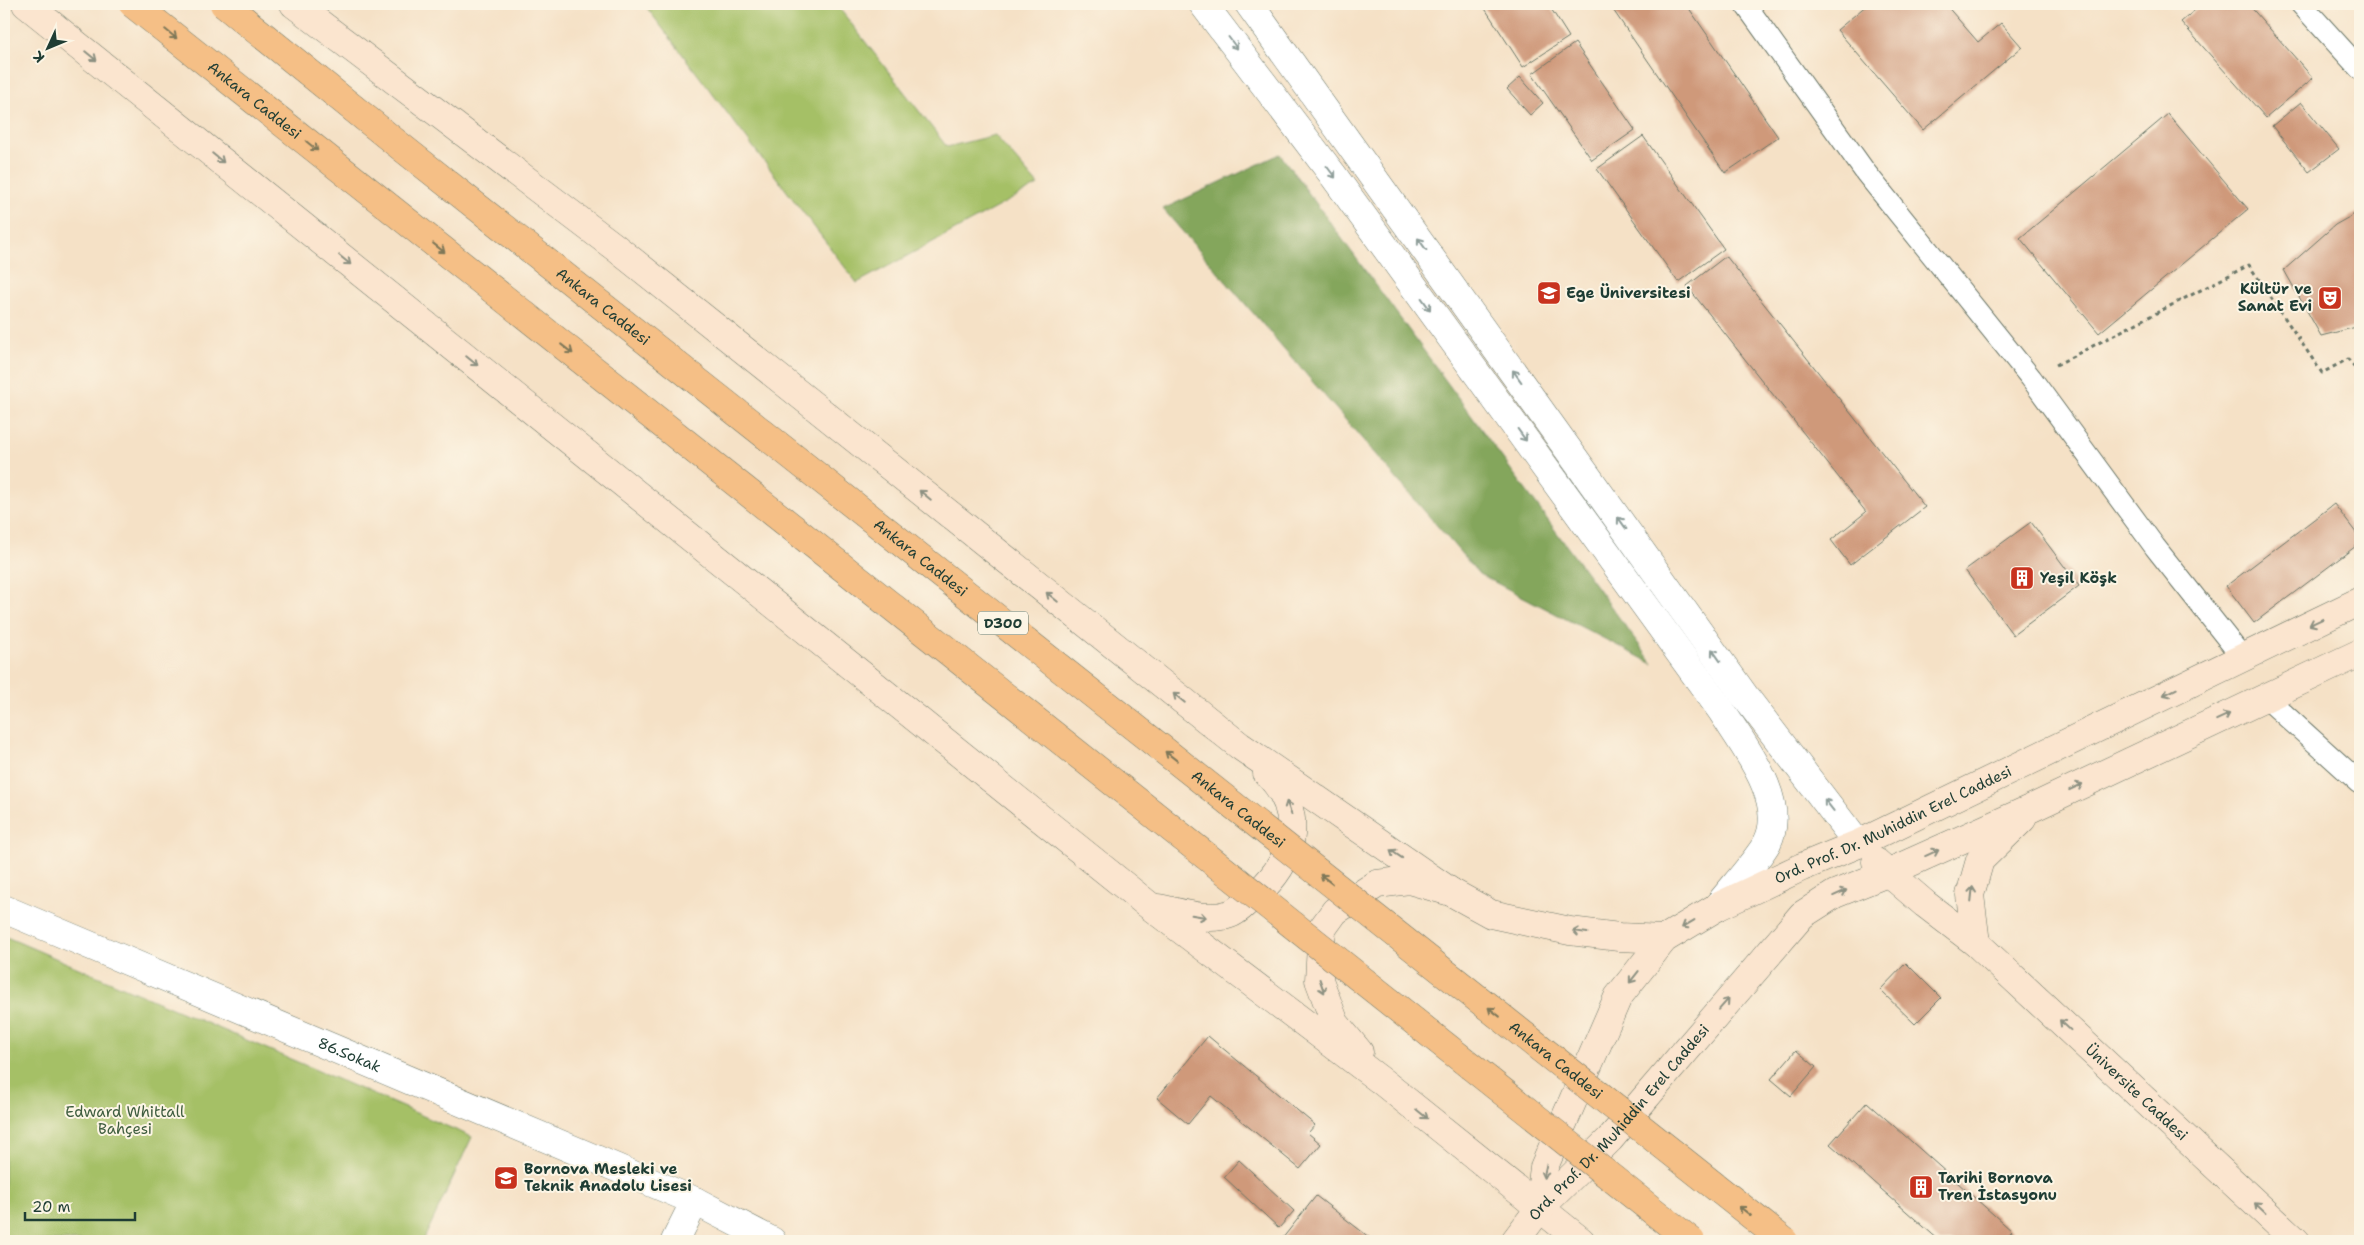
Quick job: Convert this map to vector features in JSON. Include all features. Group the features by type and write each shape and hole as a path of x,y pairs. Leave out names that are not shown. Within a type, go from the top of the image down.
{"highway":[{"name":"Ankara Caddesi","path":"133,4 1690,1241"},
{"name":"Ankara Caddesi","path":"224,4 403,148 1784,1241"}],"main road":[{"path":"26,4 1151,907 1384,1083 1581,1241"},
{"path":"294,4 624,255 1240,746 1451,892 1491,914 1499,916 1570,931 1618,937 1664,938"},
{"name":"Ord. Prof. Dr. Muhiddin Erel Caddesi","path":"1539,1209 1544,1167 1618,997 1664,938 1717,907 1802,867 1858,844 2360,601"},
{"name":"Ord. Prof. Dr. Muhiddin Erel Caddesi","path":"1539,1209 1610,1139 1802,915 1835,894 1887,874 2032,808 2360,653"},
{"path":"1151,907 1206,917 1231,914 1261,890 1279,869 1292,838 1292,813 1279,785 1240,746"},
{"path":"1976,942 1970,895 1980,860 2032,808"},
{"name":"Üniversite Caddesi","path":"1858,844 1887,874 1976,942 2296,1241"},
{"path":"1384,1083 1336,1023 1319,980 1322,928 1335,911 1377,884 1408,880 1451,892"},
{"path":"1515,1241 1539,1209"}],"street":[{"path":"1203,4 1339,183 1716,702 1766,784 1773,806 1771,829 1767,842 1717,907"},
{"path":"1249,4 1744,695 1858,844"},
{"name":"86.Sokak","path":"4,909 695,1201 772,1241"},
{"path":"675,1241 695,1201"}],"lane":[{"path":"1745,4 1866,174 2032,378 2155,547 2242,657"},
{"path":"2301,4 2360,69"},
{"path":"2265,697 2360,783"}],"path":[{"path":"2032,378 2249,265 2322,373 2348,359 2360,373"}],"green space":[{"path":"644,4 836,4 947,147 995,135 1038,185 857,283"},
{"path":"1280,154 1653,664 1479,574 1163,209"},
{"name":"Edward Whittall Bahçesi","path":"4,936 472,1137 423,1241 4,1241"}],"building":[{"path":"1482,4 1548,4 1569,37 1523,67"},
{"path":"1609,4 1686,4 1778,137 1725,173"},
{"path":"1868,4 1945,4 1978,42 2001,23 2022,47 1923,130 1837,30"},
{"path":"2202,4 2248,4 2313,78 2266,118 2181,22"},
{"path":"1575,43 1635,130 1592,160 1532,74"},
{"path":"1520,77 1543,103 1530,115 1507,89"},
{"path":"2301,102 2339,149 2309,172 2272,126"},
{"path":"2168,114 2248,209 2099,333 2020,238"},
{"path":"1643,136 1724,249 1678,282 1597,169"},
{"name":"Kültür ve Sanat Evi","path":"2360,211 2360,326 2321,336 2284,270 2335,225"},
{"path":"1726,256 1925,507 1850,565 1831,540 1866,512 1687,286"},
{"path":"2334,504 2360,538 2360,543 2254,623 2226,586"},
{"name":"Yeşil Köşk","path":"2031,522 2079,586 2013,635 1965,570"},
{"path":"1906,963 1941,998 1915,1024 1880,990"},
{"path":"1208,1036 1315,1125 1308,1133 1321,1144 1300,1169 1211,1096 1188,1124 1157,1098"},
{"path":"1796,1050 1816,1067 1791,1096 1771,1079"},
{"name":"Tarihi Bornova Tren İstasyonu","path":"1867,1102 2012,1231 2003,1241 1940,1241 1830,1144"},
{"path":"1239,1160 1294,1211 1279,1228 1224,1177"},
{"path":"1316,1196 1374,1241 1285,1241 1282,1239"}],"place":[{"name":"Ege Üniversitesi","path":"1549,293"},
{"name":"Kültür ve Sanat Evi","path":"2330,298"},
{"name":"Yeşil Köşk","path":"2022,578"},
{"name":"Bornova Mesleki ve Teknik Anadolu Lisesi","path":"506,1178"},
{"name":"Tarihi Bornova Tren İstasyonu","path":"1921,1187"}]}
